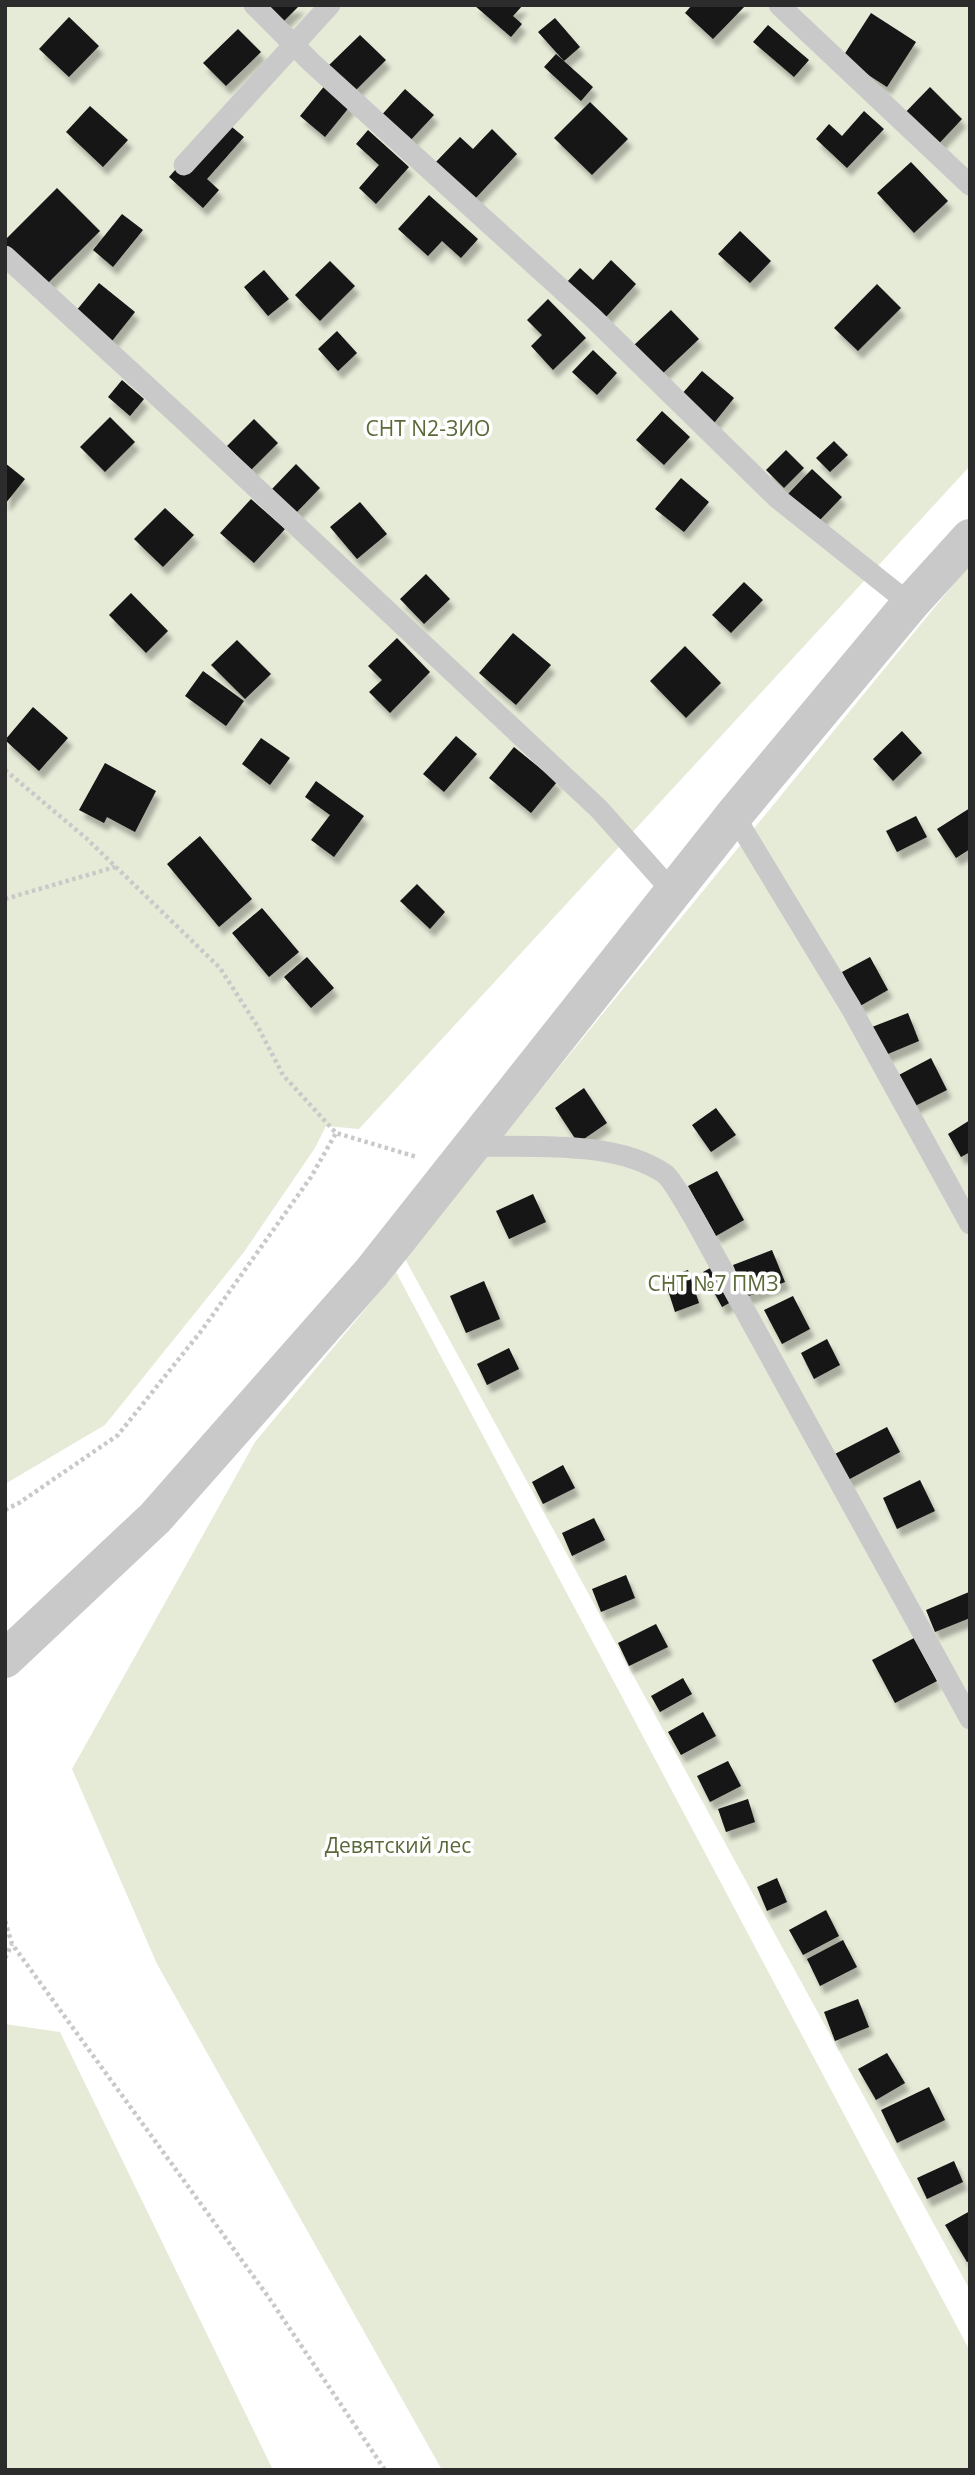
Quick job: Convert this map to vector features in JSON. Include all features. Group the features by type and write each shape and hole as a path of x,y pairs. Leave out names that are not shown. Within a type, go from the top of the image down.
{"street":[{"path":"5,1659 155,1518 371,1273 672,891 910,604 970,538"}],"lane":[{"path":"254,5 293,45 591,316 777,498 910,604"},
{"path":"184,164 330,5"},
{"path":"779,5 970,185"},
{"path":"5,256 599,809 672,891"},
{"path":"734,815 851,1008 970,1224"},
{"path":"466,1150 483,1146 570,1148 621,1154 667,1175 710,1247 970,1719"}],"path":[{"path":"5,770 86,838 220,968 258,1027 283,1075 336,1133 416,1155 441,1182"},
{"path":"5,900 116,867"},
{"path":"5,1510 118,1435 202,1329 311,1177 336,1133"},
{"path":"5,1921 12,1944 267,2295 385,2470"},
{"path":"5,1958 12,1944"}],"green space":[{"name":"СНТ N2-ЗИО","path":"5,5 970,5 970,466 359,1129 326,1126 315,1148 244,1252 105,1425 5,1484"},
{"name":"СНТ №7 ПМЗ","path":"970,564 970,2290 404,1257"},
{"name":"Девятский лес","path":"396,1272 970,2351 970,2470 442,2470 157,1964 72,1769 255,1442"},
{"path":"5,2024 60,2032 273,2470 5,2470"}],"building":[{"path":"259,5 300,5 279,26"},
{"path":"474,5 523,5 513,16 522,24 511,37"},
{"path":"692,5 746,5 713,39 685,13"},
{"path":"871,13 916,42 887,87 842,58"},
{"path":"69,17 99,46 69,77 39,49"},
{"path":"555,18 580,47 564,61 538,32"},
{"path":"768,25 809,60 794,77 753,42"},
{"path":"238,29 261,52 226,86 203,63"},
{"path":"360,35 386,60 352,94 326,68"},
{"path":"556,54 593,87 581,101 544,67"},
{"path":"326,84 351,105 325,137 300,116"},
{"path":"930,87 962,119 932,151 899,119"},
{"path":"405,89 434,115 407,144 379,118"},
{"path":"590,102 628,139 592,175 554,138"},
{"path":"90,106 128,140 103,167 66,132"},
{"path":"864,111 884,129 847,168 816,139 829,124 842,136"},
{"path":"221,118 244,137 207,179 219,190 203,208 169,177"},
{"path":"492,129 517,154 471,203 432,166 460,137 473,149"},
{"path":"368,130 409,167 376,204 359,188 379,165 356,144"},
{"path":"911,162 948,201 914,233 877,193"},
{"path":"57,188 100,231 45,286 5,246 5,240"},
{"path":"429,195 478,239 461,258 442,241 428,256 398,229"},
{"path":"122,214 143,230 113,267 93,250"},
{"path":"740,231 771,261 750,283 718,254"},
{"path":"611,260 636,284 606,317 567,282 580,268 593,280"},
{"path":"330,261 355,286 320,321 295,295"},
{"path":"264,270 289,299 268,316 244,287"},
{"path":"99,283 135,312 112,341 76,311"},
{"path":"877,284 901,308 858,351 834,328"},
{"path":"548,299 586,338 553,370 531,346 542,335 527,320"},
{"path":"671,310 699,339 660,376 632,347"},
{"path":"337,331 357,353 338,371 318,349"},
{"path":"593,350 617,373 597,395 572,372"},
{"path":"702,371 734,398 714,423 681,395"},
{"path":"122,380 144,399 130,416 108,397"},
{"path":"662,411 690,437 664,465 636,440"},
{"path":"110,417 135,442 105,472 80,447"},
{"path":"254,419 278,443 251,470 227,446"},
{"path":"834,441 848,455 830,472 816,458"},
{"path":"786,450 804,468 784,488 766,470"},
{"path":"5,463 25,479 5,504"},
{"path":"296,464 320,488 296,513 272,489"},
{"path":"812,469 842,497 817,523 788,494"},
{"path":"681,478 709,502 684,532 655,509"},
{"path":"251,499 285,529 254,563 220,533"},
{"path":"360,502 387,534 357,559 330,527"},
{"path":"165,508 194,535 163,567 134,539"},
{"path":"426,574 450,599 424,624 400,599"},
{"path":"744,582 763,600 731,633 712,615"},
{"path":"131,593 168,631 146,653 109,615"},
{"path":"513,633 551,665 516,705 479,673"},
{"path":"397,638 430,672 390,713 369,692 382,680 368,666"},
{"path":"237,640 271,674 245,699 211,665"},
{"path":"685,646 721,683 686,718 650,681"},
{"path":"203,671 244,701 226,726 185,696"},
{"path":"33,707 68,738 39,771 5,740"},
{"path":"902,731 922,753 893,781 873,759"},
{"path":"456,736 477,754 444,792 423,774"},
{"path":"261,738 290,758 270,785 242,764"},
{"path":"514,747 557,782 531,813 489,778"},
{"path":"105,763 156,791 135,832 107,817 104,823 79,810"},
{"path":"316,781 364,816 334,857 311,840 330,815 305,797"},
{"path":"970,808 970,849 956,858 937,829"},
{"path":"916,816 927,837 897,852 886,831"},
{"path":"200,836 252,899 219,927 167,864"},
{"path":"417,884 445,912 430,929 400,901"},
{"path":"262,908 299,952 269,977 232,933"},
{"path":"307,957 334,988 311,1008 284,977"},
{"path":"870,957 888,990 860,1006 842,972"},
{"path":"908,1013 919,1041 883,1056 872,1027"},
{"path":"931,1058 947,1090 911,1108 895,1077"},
{"path":"584,1088 607,1123 578,1143 555,1108"},
{"path":"716,1108 736,1135 711,1152 692,1125"},
{"path":"970,1120 970,1152 961,1157 948,1134"},
{"path":"717,1171 744,1220 716,1236 688,1186"},
{"path":"533,1194 546,1222 509,1239 496,1211"},
{"path":"772,1250 785,1282 746,1297 733,1265"},
{"path":"721,1262 740,1297 722,1307 703,1272"},
{"path":"688,1270 699,1303 675,1312 664,1278"},
{"path":"484,1281 500,1319 466,1333 450,1296"},
{"path":"793,1296 810,1329 782,1344 764,1310"},
{"path":"827,1339 840,1365 814,1379 801,1353"},
{"path":"509,1348 519,1369 487,1385 477,1364"},
{"path":"887,1427 900,1452 846,1481 833,1455"},
{"path":"563,1465 575,1488 543,1504 532,1482"},
{"path":"920,1480 935,1511 897,1529 883,1498"},
{"path":"594,1518 605,1540 572,1556 562,1533"},
{"path":"626,1575 635,1598 601,1612 592,1589"},
{"path":"969,1592 970,1618 935,1632 926,1610"},
{"path":"656,1624 668,1647 629,1666 618,1643"},
{"path":"914,1638 937,1681 895,1703 872,1660"},
{"path":"683,1678 692,1694 660,1712 651,1696"},
{"path":"703,1712 716,1736 681,1755 668,1732"},
{"path":"728,1761 741,1786 710,1802 697,1776"},
{"path":"748,1799 755,1822 726,1832 718,1809"},
{"path":"777,1878 787,1902 767,1911 757,1887"},
{"path":"826,1910 839,1936 803,1955 789,1930"},
{"path":"843,1940 857,1967 820,1986 807,1959"},
{"path":"858,1999 869,2027 835,2041 824,2012"},
{"path":"887,2053 905,2083 876,2100 858,2069"},
{"path":"929,2087 945,2120 897,2143 881,2110"},
{"path":"954,2161 963,2182 927,2199 917,2178"},
{"path":"970,2211 970,2261 967,2262 945,2225"}]}
